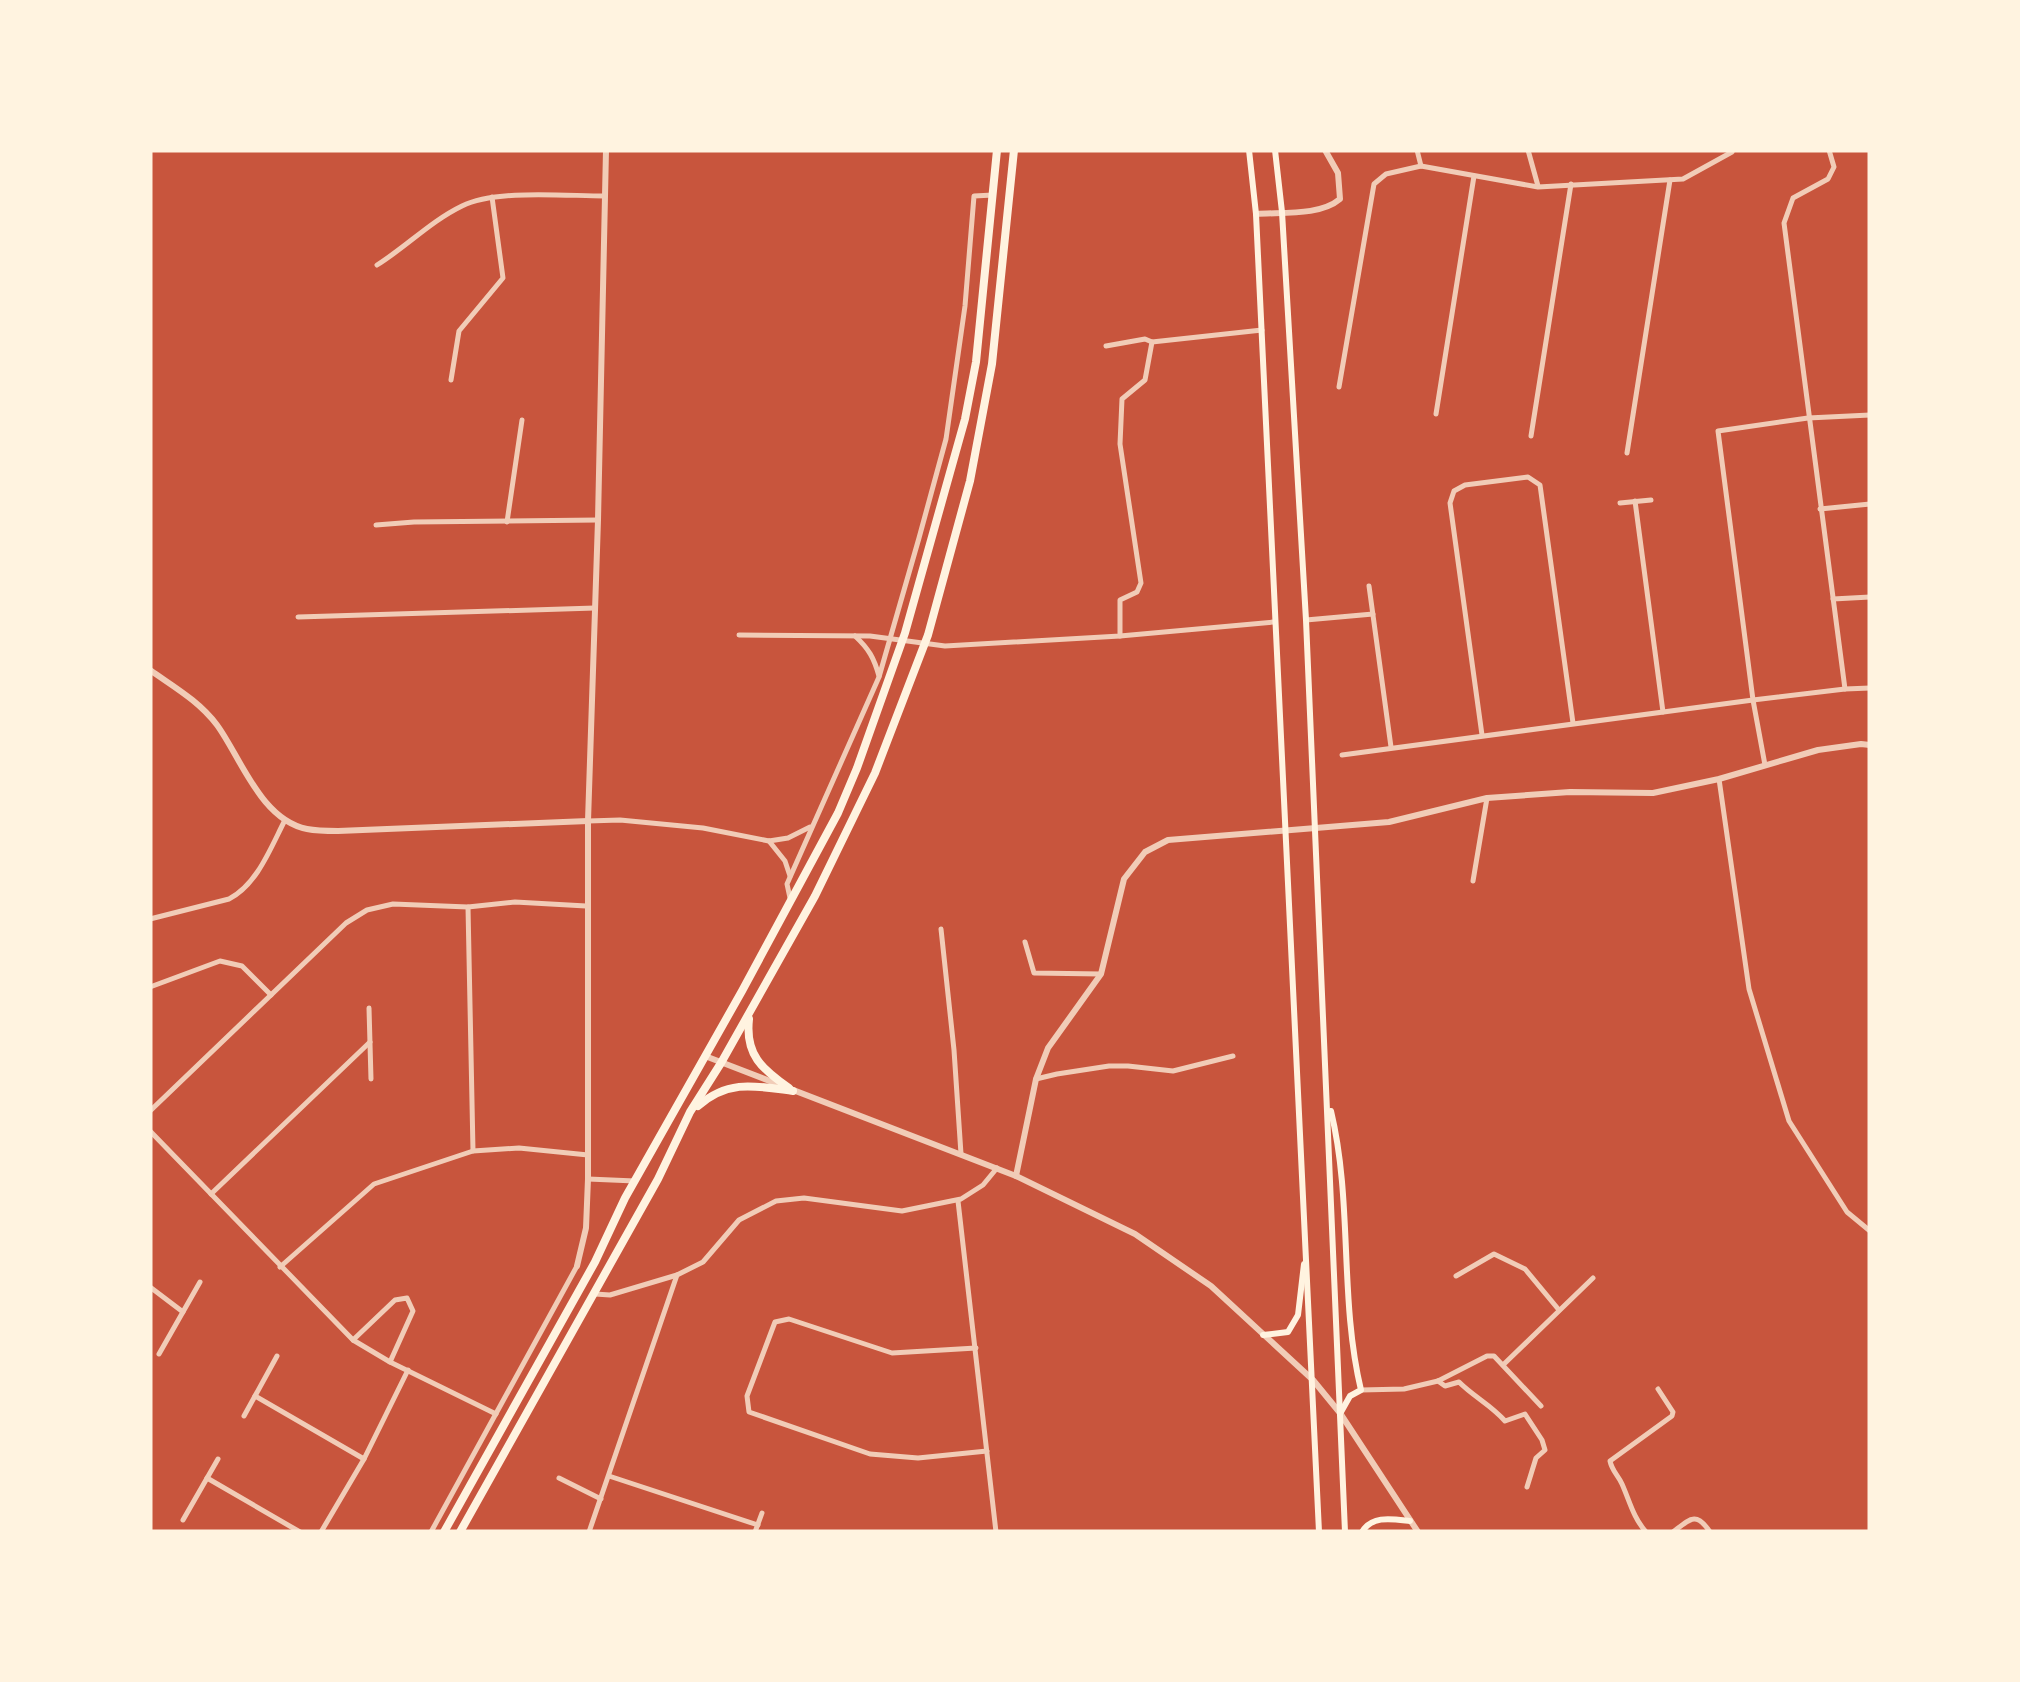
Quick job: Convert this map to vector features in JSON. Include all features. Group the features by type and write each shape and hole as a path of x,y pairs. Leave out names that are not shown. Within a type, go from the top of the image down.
{"main road":[{"path":"444,1532 838,813 902,640 966,417 976,362 997,150"},
{"path":"460,1532 658,1179 690,1112 749,1015 852,824 875,773 924,644 970,481 992,364 1014,150"},
{"path":"1249,150 1262,330 1319,1532"},
{"path":"1276,150 1306,620 1345,1532"},
{"path":"749,1015 747,1035 752,1052 764,1070 793,1091"},
{"path":"690,1112 708,1097 731,1086 793,1091"},
{"path":"1327,1095 1343,1178 1350,1336 1361,1390 1350,1396 1340,1413"},
{"path":"1263,1335 1288,1332 1296,1321 1307,1248"},
{"path":"1362,1532 1373,1520 1410,1521"}],"street":[{"path":"431,1532 577,1266 586,1228 586,906 606,150"},
{"path":"1256,214 1328,207 1340,199 1338,173 1325,150"},
{"path":"1417,150 1421,166"},
{"path":"1528,150 1538,187"},
{"path":"1829,150 1834,167 1828,179 1794,198 1784,223 1845,689"},
{"path":"1338,387 1374,184 1386,174 1421,166 1538,187 1670,180 1683,179 1732,152"},
{"path":"1436,414 1474,176"},
{"path":"1627,453 1670,180"},
{"path":"1531,436 1571,184"},
{"path":"790,900 790,876 879,678 891,638 946,439 965,306 974,196 993,195"},
{"path":"378,265 464,205 492,197 604,196"},
{"path":"451,380 460,330 503,278 492,197"},
{"path":"1106,346 1262,330"},
{"path":"1120,636 1120,600 1137,592 1141,583 1120,444 1122,399 1145,380 1152,342"},
{"path":"1765,765 1718,431 1808,418 1870,415"},
{"path":"507,522 522,420"},
{"path":"1482,735 1450,503 1454,491 1465,485 1528,477 1540,485 1572,723"},
{"path":"1620,504 1652,500"},
{"path":"1635,502 1664,712"},
{"path":"1820,509 1870,504"},
{"path":"376,525 598,520"},
{"path":"1369,586 1391,748"},
{"path":"1833,599 1870,598"},
{"path":"298,617 595,608"},
{"path":"1306,620 1373,614"},
{"path":"738,635 856,636 945,646 1274,622"},
{"path":"856,636 869,649 879,678"},
{"path":"150,670 194,700 216,724 260,796 285,820 304,829 620,820 703,828 769,841 788,838 812,826"},
{"path":"1342,755 1870,688"},
{"path":"1016,1176 1036,1080 1048,1048 1102,974 1124,879 1145,852 1168,840 1389,822 1487,798 1653,792 1718,780 1818,750 1870,745"},
{"path":"1718,780 1750,988 1789,1121 1847,1212 1870,1231"},
{"path":"1473,881 1487,798"},
{"path":"150,919 238,894 250,882 285,820"},
{"path":"769,841 785,861 790,876"},
{"path":"150,1111 346,923 367,910 393,904 468,907 515,902 586,906"},
{"path":"468,907 473,1151"},
{"path":"942,930 961,1154"},
{"path":"1025,942 1034,973 1102,974"},
{"path":"150,987 220,961 242,966 272,995"},
{"path":"369,1008 371,1079"},
{"path":"211,1194 370,1042"},
{"path":"704,1056 997,1168 1135,1234 1211,1286 1313,1380 1340,1413 1418,1532"},
{"path":"1036,1080 1096,1067 1173,1071 1233,1056"},
{"path":"150,1131 353,1340 496,1414"},
{"path":"280,1267 374,1184 473,1151 519,1148 588,1155"},
{"path":"592,1294 610,1295 677,1276 703,1262 738,1220 776,1201 804,1198 902,1211 958,1201 983,1185 997,1168"},
{"path":"588,1178 635,1180"},
{"path":"958,1201 996,1532"},
{"path":"1456,1276 1494,1254 1525,1269 1560,1310"},
{"path":"589,1532 677,1276"},
{"path":"1503,1365 1592,1278"},
{"path":"159,1354 200,1282"},
{"path":"150,1288 183,1312"},
{"path":"353,1340 395,1300 408,1298 413,1311 390,1362"},
{"path":"976,1348 892,1353 789,1319 776,1322 746,1396 749,1412 870,1454 918,1458 987,1451"},
{"path":"244,1416 278,1356"},
{"path":"1361,1390 1404,1389 1438,1381 1494,1356 1541,1406"},
{"path":"322,1532 408,1370"},
{"path":"1438,1381 1445,1386 1459,1382 1505,1421 1526,1414 1545,1450 1536,1458 1528,1487"},
{"path":"1646,1532 1632,1512 1610,1461 1672,1416 1658,1388"},
{"path":"255,1396 364,1458"},
{"path":"183,1520 218,1459"},
{"path":"609,1476 757,1529 762,1513"},
{"path":"208,1478 300,1532"},
{"path":"558,1478 601,1498"},
{"path":"1672,1532 1695,1518 1702,1520 1710,1532"}]}
